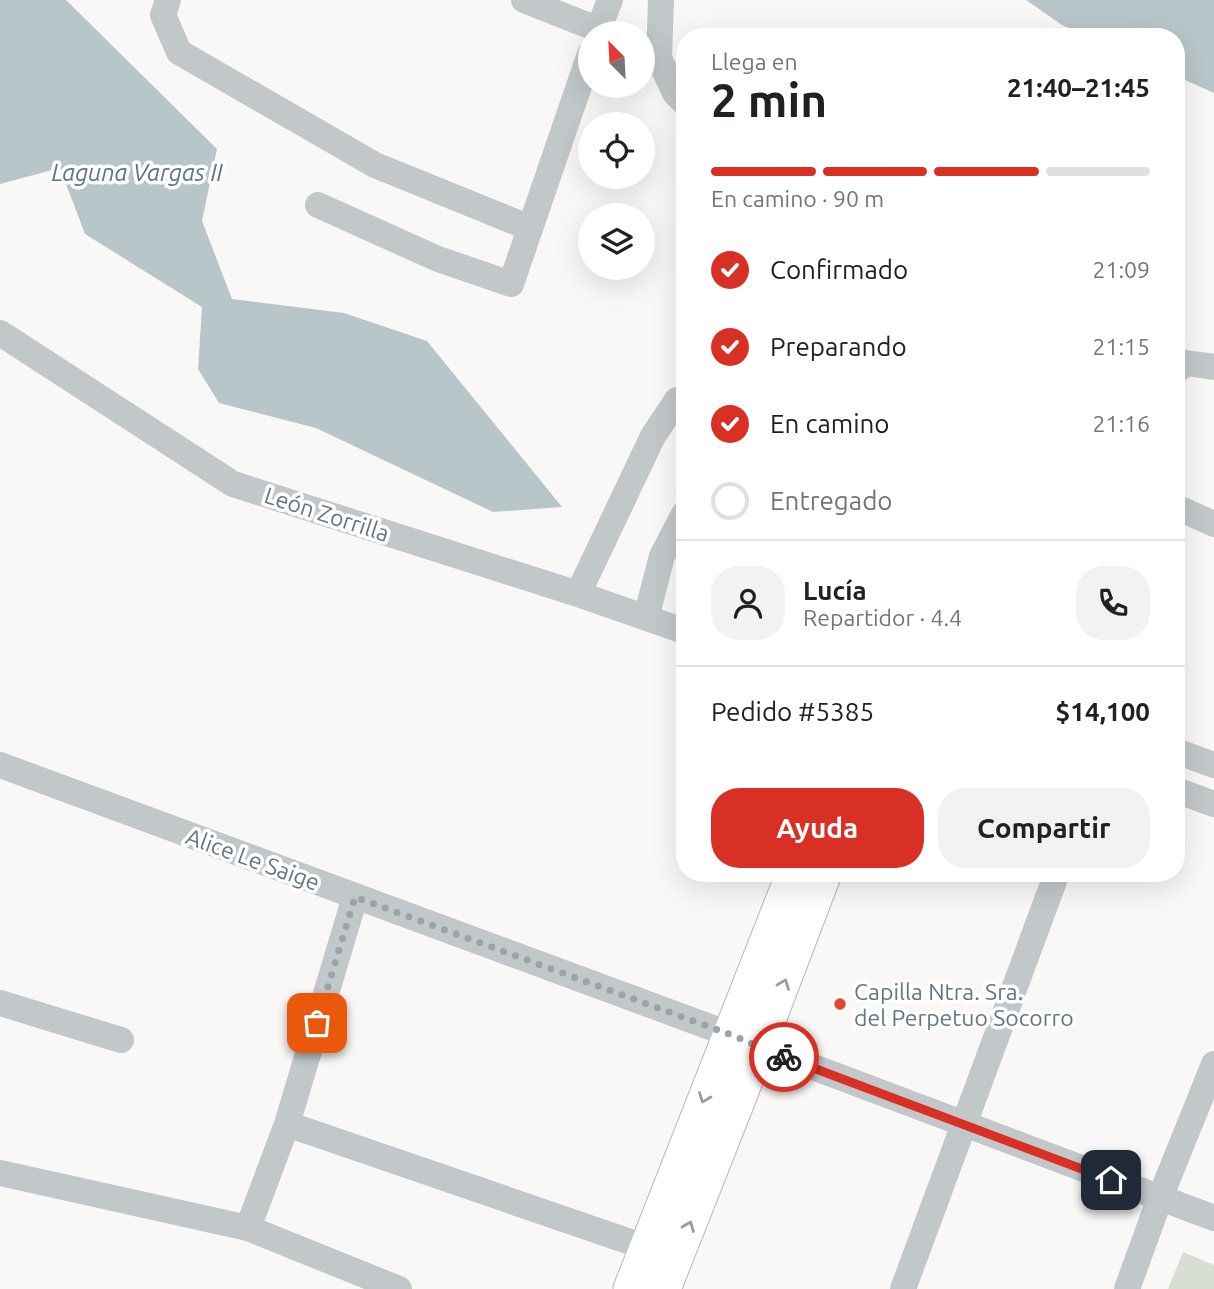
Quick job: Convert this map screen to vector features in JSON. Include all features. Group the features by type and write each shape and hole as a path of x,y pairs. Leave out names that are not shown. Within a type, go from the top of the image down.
{"main road":[{"path":"630,1289 789,882"},
{"path":"664,1289 760,1048 822,882"}],"street":[{"path":"524,0 578,22"},
{"path":"604,21 610,0"},
{"path":"655,29 661,0"},
{"path":"166,8 179,52 375,165 530,228"},
{"path":"655,62 676,94"},
{"path":"318,205 438,259 510,284 578,89"},
{"name":"León Zorrilla","path":"0,333 233,484 579,594 676,628"},
{"path":"1185,367 1214,366"},
{"path":"579,594 653,436 676,402"},
{"path":"1185,511 1214,524"},
{"path":"646,618 662,556 676,529"},
{"path":"1185,754 1214,765"},
{"name":"Alice Le Saige","path":"0,765 729,1034 1214,1218"},
{"path":"1185,793 1214,804"},
{"path":"902,1289 1054,882"},
{"path":"248,1228 287,1124 355,897"},
{"path":"0,1003 121,1040"},
{"path":"1127,1289 1214,1064"},
{"path":"287,1124 645,1247"},
{"path":"0,1173 248,1228 399,1289"}],"shaded area":[{"path":"1183,1252 1214,1265 1214,1289 1168,1289"}],"water":[{"name":"Laguna Vargas II","path":"0,0 66,0 217,149 202,221 232,299 344,313 427,341 562,507 493,512 316,428 219,403 198,369 202,307 85,234 60,168 0,184"},
{"path":"1026,0 1214,0 1214,93 1185,80 1185,28 1068,28"}],"way so far":[{"path":"317,1023 355,897 729,1034 784,1057"}],"place":[{"name":"Capilla Ntra. Sra. del Perpetuo Socorro","path":"840,1004"}],"route":[{"path":"784,1057 1111,1180"}]}
